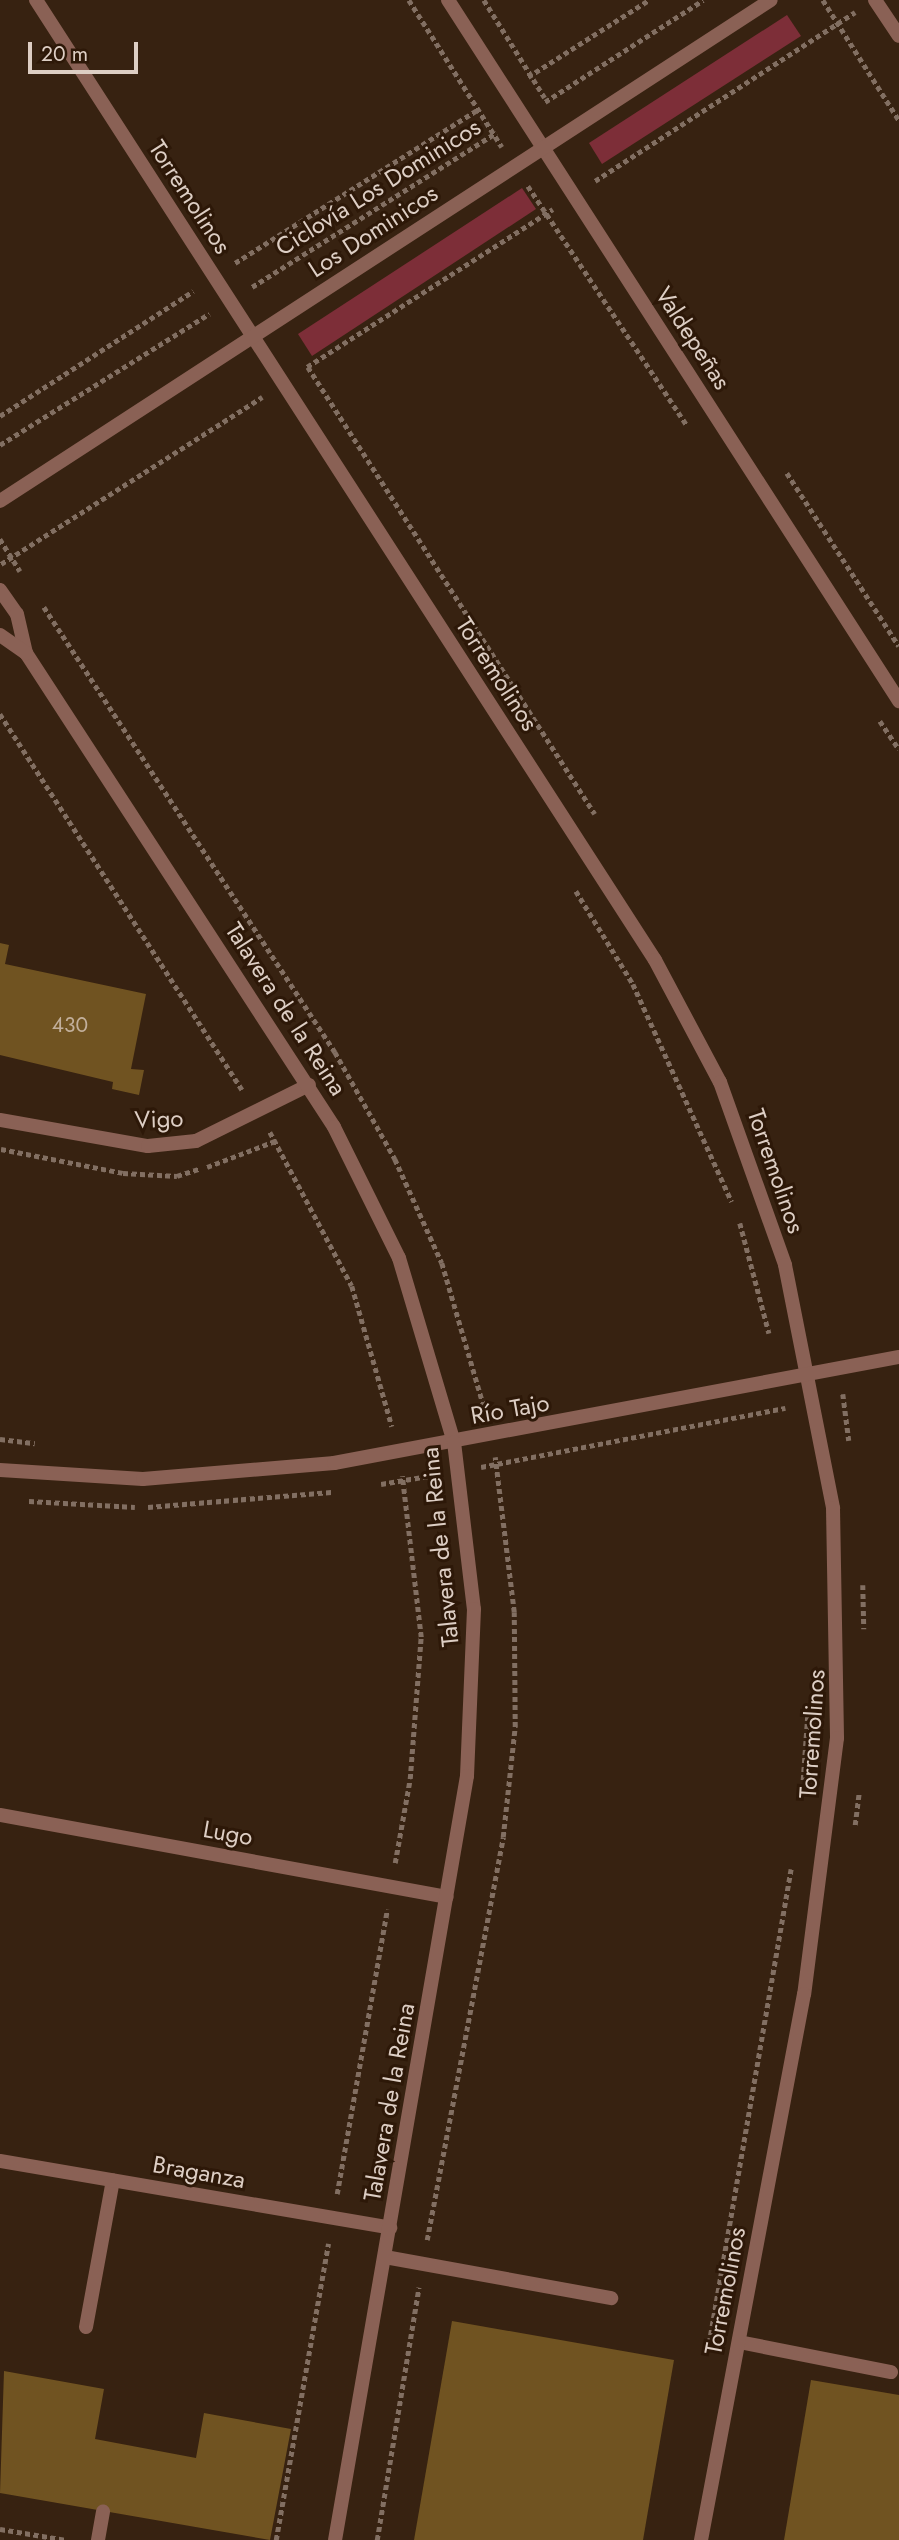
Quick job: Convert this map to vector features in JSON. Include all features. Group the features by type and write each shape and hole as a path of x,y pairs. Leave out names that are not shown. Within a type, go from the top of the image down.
{"street":[{"name":"Torremolinos","path":"36,0 661,972 720,1083 758,1175 810,1376 833,1508 837,1738 821,1894 701,2540"},
{"name":"Valdepeñas","path":"448,0 899,701"},
{"name":"Los Dominicos","path":"0,501 771,0"},
{"path":"870,3 899,36"},
{"name":"Talavera de la Reina","path":"0,590 17,614 26,653 309,1086 399,1258 454,1443 474,1609 474,1686 447,1897 335,2540"},
{"name":"Talavera de la Reina","path":"0,635 26,653"},
{"name":"Vigo","path":"0,1120 148,1146 195,1141 258,1114 309,1086"},
{"name":"Río Tajo","path":"0,1471 206,1477 454,1443 899,1357"},
{"name":"Lugo","path":"0,1815 447,1897"},
{"name":"Braganza","path":"0,2161 390,2228"},
{"path":"86,2327 113,2180"},
{"path":"385,2257 611,2298"},
{"path":"738,2342 891,2372"},
{"path":"98,2540 103,2511"}],"path":[{"path":"409,0 514,167"},
{"path":"484,0 567,133"},
{"path":"0,416 214,276 649,0"},
{"name":"Ciclovía Los Dominicos","path":"0,445 703,0"},
{"path":"823,0 899,120"},
{"path":"0,564 870,3"},
{"path":"0,539 27,581"},
{"path":"42,604 335,1052 395,1159 442,1263 473,1353 491,1435 514,1612 514,1727 503,1837 423,2264 377,2540"},
{"path":"0,714 298,1176 352,1286 399,1452 421,1637 411,1779 276,2540"},
{"path":"0,2529 66,2540"}],"shaded area":[{"path":"787,15 801,36 602,164 589,143"},
{"path":"522,188 536,209 312,356 298,334"}],"building":[{"path":"0,943 9,945 5,964 146,994 131,1069 144,1070 139,1095 112,1089 113,1082 0,1055"},
{"path":"452,2321 674,2360 643,2540 414,2540"},
{"path":"4,2371 104,2389 95,2439 196,2458 204,2413 291,2429 270,2540 0,2493"},
{"path":"811,2380 899,2395 899,2540 784,2540"}]}
